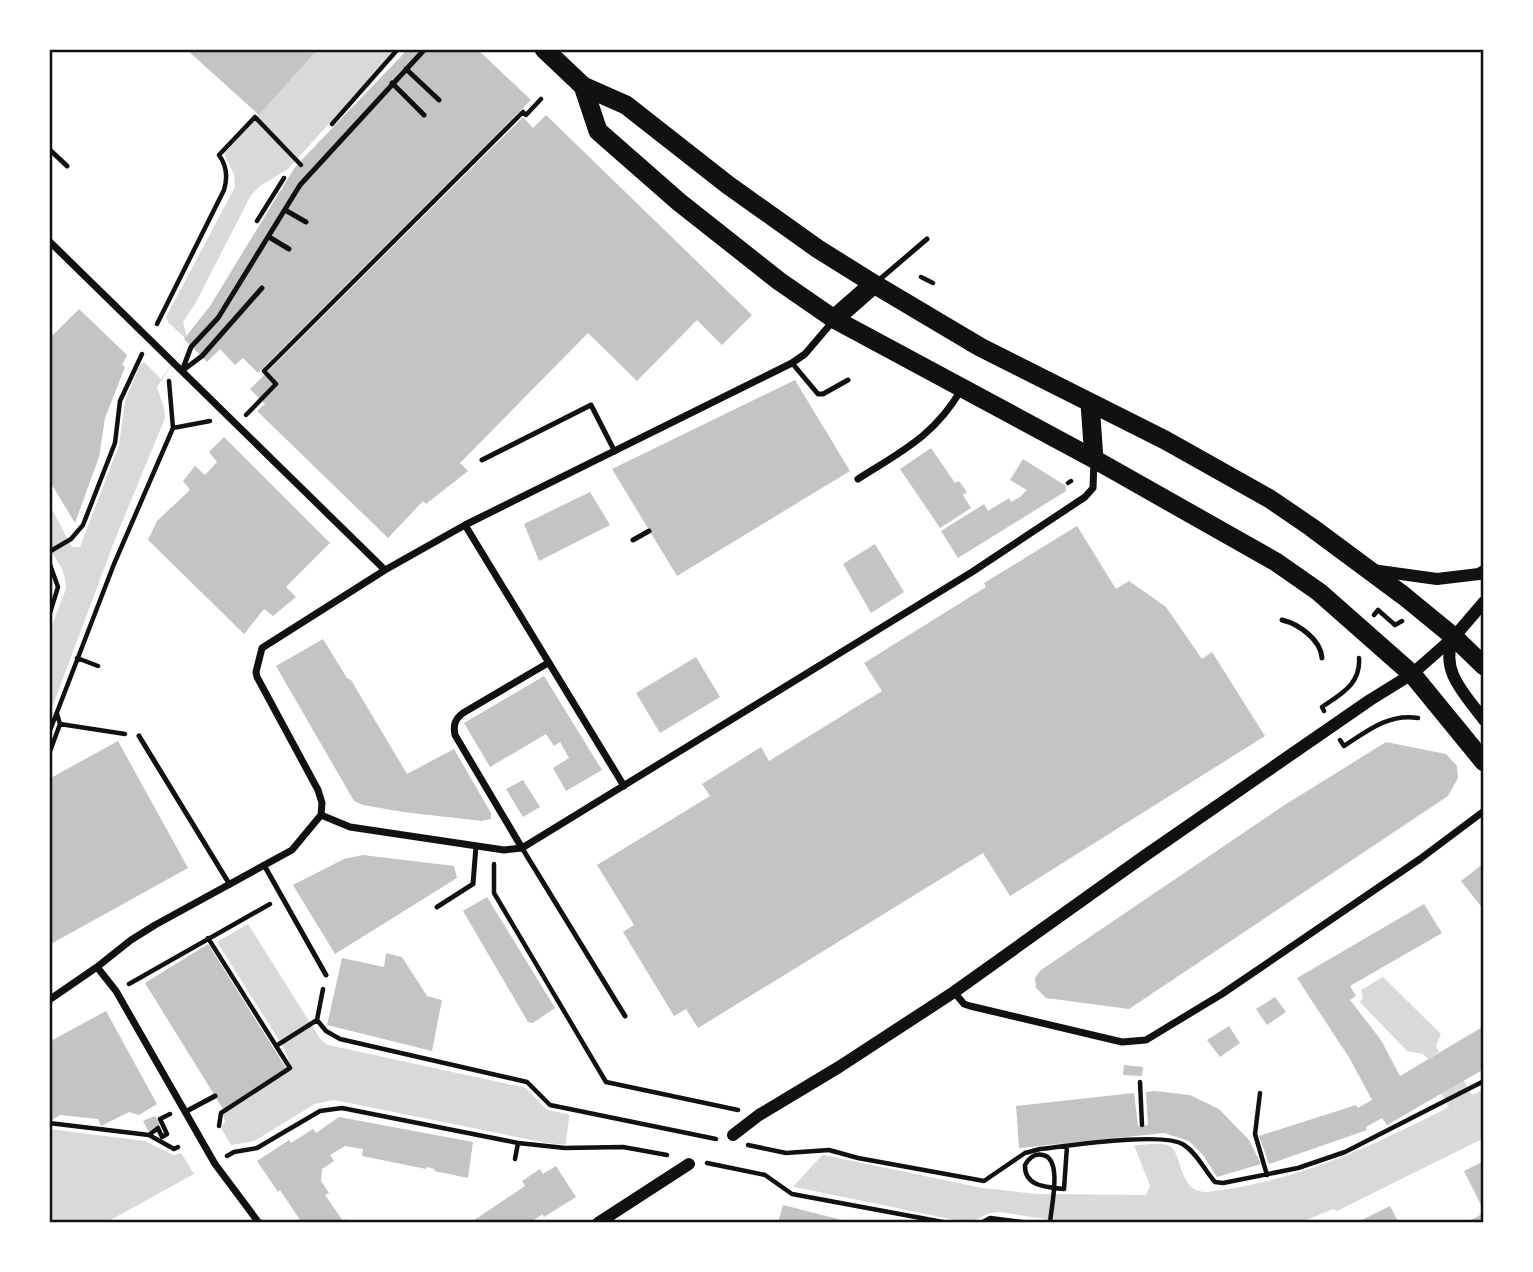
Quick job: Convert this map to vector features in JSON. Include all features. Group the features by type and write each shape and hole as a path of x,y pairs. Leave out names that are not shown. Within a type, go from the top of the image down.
{"highway":[{"path":"544,49 583,86 626,105 728,185 874,284 979,347 1165,440 1270,499 1368,569 1454,637 1484,666"},
{"path":"583,86 598,131 734,246 834,319 1094,459 1276,562 1319,592 1412,674 1484,762"},
{"path":"834,319 874,284"},
{"path":"1090,403 1094,459"}],"street":[{"path":"49,241 385,570"},
{"path":"49,1000 155,925 292,850 321,814 322,803 317,790 257,677 262,648 385,570 465,525 792,363 805,354 834,319"},
{"path":"859,479 929,432 950,410 962,390"},
{"path":"321,814 350,827 495,849 522,848 962,578 1085,497 1093,488 1094,459"},
{"path":"465,525 624,786"},
{"path":"1368,569 1437,579 1469,576 1484,571"},
{"path":"733,1135 759,1115 954,992 1143,857 1370,700 1412,674 1454,637 1484,602"},
{"path":"1454,637 1449,650 1450,670 1484,720"},
{"path":"522,848 455,735 455,720 548,663"},
{"path":"954,992 964,1004 970,1006 1122,1042 1146,1040 1222,994 1420,859 1484,811"},
{"path":"97,967 116,991 220,1172 258,1223"},
{"path":"598,1223 689,1164"}],"lane":[{"path":"182,371 191,347 218,318 300,185 425,49"},
{"path":"406,69 439,100"},
{"path":"392,83 424,115"},
{"path":"49,149 67,166"},
{"path":"285,210 306,222"},
{"path":"269,237 289,248"},
{"path":"874,284 927,239"},
{"path":"182,371 202,356 262,288"},
{"path":"792,363 818,394 823,394 848,380"},
{"path":"482,460 590,405 615,452"},
{"path":"633,540 649,531"},
{"path":"1282,620 1293,623 1319,645 1322,658"},
{"path":"139,736 230,886"},
{"path":"437,907 473,884 476,846"},
{"path":"522,848 625,1016"},
{"path":"264,865 326,975"},
{"path":"187,1116 215,1096"}],"path":[{"path":"324,133 398,49"},
{"path":"236,425 276,384 264,371 523,112 526,115 541,99"},
{"path":"49,552 71,539 83,525 115,443 120,401 224,190 227,180 224,163 219,155 254,119 308,172"},
{"path":"293,167 301,159"},
{"path":"254,226 287,174"},
{"path":"921,277 933,283"},
{"path":"49,733 114,564 173,428 169,379"},
{"path":"173,428 228,417"},
{"path":"49,562 58,587 49,616"},
{"path":"1374,615 1378,610 1395,625"},
{"path":"1322,707 1350,688 1358,675 1360,661 1357,649"},
{"path":"77,658 98,666"},
{"path":"49,754 60,724 57,713"},
{"path":"1344,746 1373,727 1393,718 1416,718 1426,722"},
{"path":"60,724 139,736"},
{"path":"495,849 494,894 606,1082 759,1115"},
{"path":"116,991 283,897"},
{"path":"210,937 279,1044 290,1068 220,1113 219,1126"},
{"path":"279,1044 317,1020 326,975"},
{"path":"317,1020 326,1031 340,1039 527,1082 550,1105 718,1139"},
{"path":"745,1145 786,1153 825,1150 984,1181 1025,1153 1143,1136 1176,1140 1185,1145 1215,1182 1298,1168 1345,1152 1484,1081"},
{"path":"1140,1082 1142,1125"},
{"path":"1260,1093 1255,1134 1267,1175"},
{"path":"233,1153 257,1148 320,1111 342,1108 518,1143 565,1148"},
{"path":"149,1136 159,1128 162,1137 167,1134 160,1119 166,1116"},
{"path":"49,1123 149,1136 174,1149 178,1147"},
{"path":"514,1159 518,1143"},
{"path":"1049,1223 1055,1168 1051,1159 1041,1154 1031,1157 1025,1165 1028,1180 1037,1185 1064,1189 1067,1146"},
{"path":"789,1192 948,1223"},
{"path":"981,1223 990,1218 1030,1223"}],"shaded area":[{"path":"318,49 396,49 288,169 260,186 251,195 183,322 188,341 157,387 165,418 114,542 49,716 49,633 66,589 64,573 49,543 49,504 72,547 80,547 119,445 125,401 140,365 169,324 166,317 235,187 234,174 224,154"},
{"path":"248,924 321,1040 328,1045 526,1088 547,1110 792,1159 824,1155 982,1188 1038,1194 1146,1195 1150,1186 1134,1145 1159,1144 1172,1148 1190,1185 1207,1192 1281,1178 1316,1167 1384,1139 1484,1089 1484,1138 1337,1211 1333,1209 1299,1223 1072,1223 1000,1212 990,1213 972,1221 955,1220 795,1187 764,1172 618,1143 576,1146 547,1143 334,1100 315,1104 254,1141 231,1145 221,1128 225,1121 222,1113 292,1068 284,1048 217,942"},
{"path":"1383,977 1441,1034 1436,1046 1439,1052 1428,1059 1423,1054 1407,1051 1360,1002 1363,998 1361,990"},
{"path":"49,1129 145,1141 173,1155 181,1153 194,1174 105,1223 49,1223"}],"pier":[{"path":"169,323 188,341 161,379 144,362"},
{"path":"570,1111 792,1156 825,1152 791,1189 763,1176 618,1147 565,1149"}],"building":[{"path":"186,49 318,49 259,115"},
{"path":"408,49 477,49 531,100 258,373 243,358 235,365 220,349 207,362 184,339 210,306 295,167"},
{"path":"546,115 752,315 722,345 697,320 637,381 588,333 460,463 468,471 426,504 423,501 388,538 257,411 265,404 250,389 523,117 533,128"},
{"path":"79,309 127,355 105,418 99,457 75,523 49,480 49,327 53,335"},
{"path":"795,380 850,471 677,576 612,469"},
{"path":"224,437 330,543 286,587 296,597 273,616 264,609 244,634 148,540 157,521 190,490 183,481 195,466 205,475 217,462 209,452"},
{"path":"931,448 955,483 959,481 967,492 963,495 971,508 940,528 900,469"},
{"path":"1023,459 1066,486 1066,491 958,558 941,531 984,504 988,511 1009,498 1011,502 1020,497 1027,490 1010,480"},
{"path":"590,492 610,525 539,561 524,524"},
{"path":"1077,526 1116,589 1129,581 1166,607 1202,659 1212,652 1265,736 1010,896 983,853 698,1028 686,1009 674,1016 623,932 634,925 597,865 710,796 702,784 761,747 769,761 882,691 864,663 986,587 984,583"},
{"path":"875,544 904,592 871,613 843,564"},
{"path":"323,639 347,678 351,680 407,774 454,749 491,813 491,819 482,821 403,812 354,801 276,666"},
{"path":"696,657 720,697 660,733 636,693"},
{"path":"544,676 602,770 566,791 553,768 569,758 560,742 554,746 546,734 490,767 464,723"},
{"path":"118,741 188,868 49,945 49,779"},
{"path":"1386,742 1446,754 1457,766 1458,778 1448,796 1129,1009 1046,998 1036,988 1035,978 1041,970 1283,806"},
{"path":"523,780 540,807 523,817 506,789"},
{"path":"363,855 454,866 457,878 335,954 293,885 344,859"},
{"path":"1484,863 1484,910 1461,881"},
{"path":"487,897 555,1008 533,1023 528,1022 463,911"},
{"path":"1424,904 1442,933 1350,986 1356,996 1350,1000 1381,1040 1400,1076 1484,1026 1484,1069 1387,1125 1382,1118 1366,1127 1367,1130 1269,1164 1259,1136 1356,1105 1358,1108 1372,1100 1350,1059 1297,978"},
{"path":"208,944 286,1068 223,1109 145,983"},
{"path":"386,953 402,957 427,996 442,1000 432,1051 327,1025 342,958 384,967"},
{"path":"1275,997 1286,1012 1267,1025 1256,1009"},
{"path":"106,1011 157,1104 139,1115 129,1112 101,1126 98,1119 60,1115 49,1122 49,1042"},
{"path":"1229,1026 1240,1043 1220,1057 1207,1040"},
{"path":"1124,1065 1143,1067 1142,1076 1123,1075"},
{"path":"1146,1092 1190,1095 1219,1109 1249,1140 1261,1164 1217,1177 1203,1155 1189,1141 1164,1133 1019,1148 1016,1106 1134,1093 1138,1126 1148,1125"},
{"path":"155,1116 160,1125 149,1132 143,1121"},
{"path":"339,1117 473,1142 468,1178 426,1167 362,1156 363,1149 345,1146 330,1155 334,1161 322,1169 321,1181 329,1193 325,1195 343,1221 345,1219 348,1223 302,1223 257,1161 289,1140 291,1143 313,1129 316,1133"},
{"path":"1484,1161 1484,1211 1464,1171"},
{"path":"556,1166 576,1197 529,1223 470,1223 525,1186 522,1181 540,1169 543,1174"},
{"path":"783,1205 850,1222 850,1223 778,1223"},
{"path":"1390,1206 1399,1223 1356,1223"},
{"path":"1484,1213 1484,1223 1465,1223"}],"waterway":[{"path":"1453,1088 1471,1119"}]}
